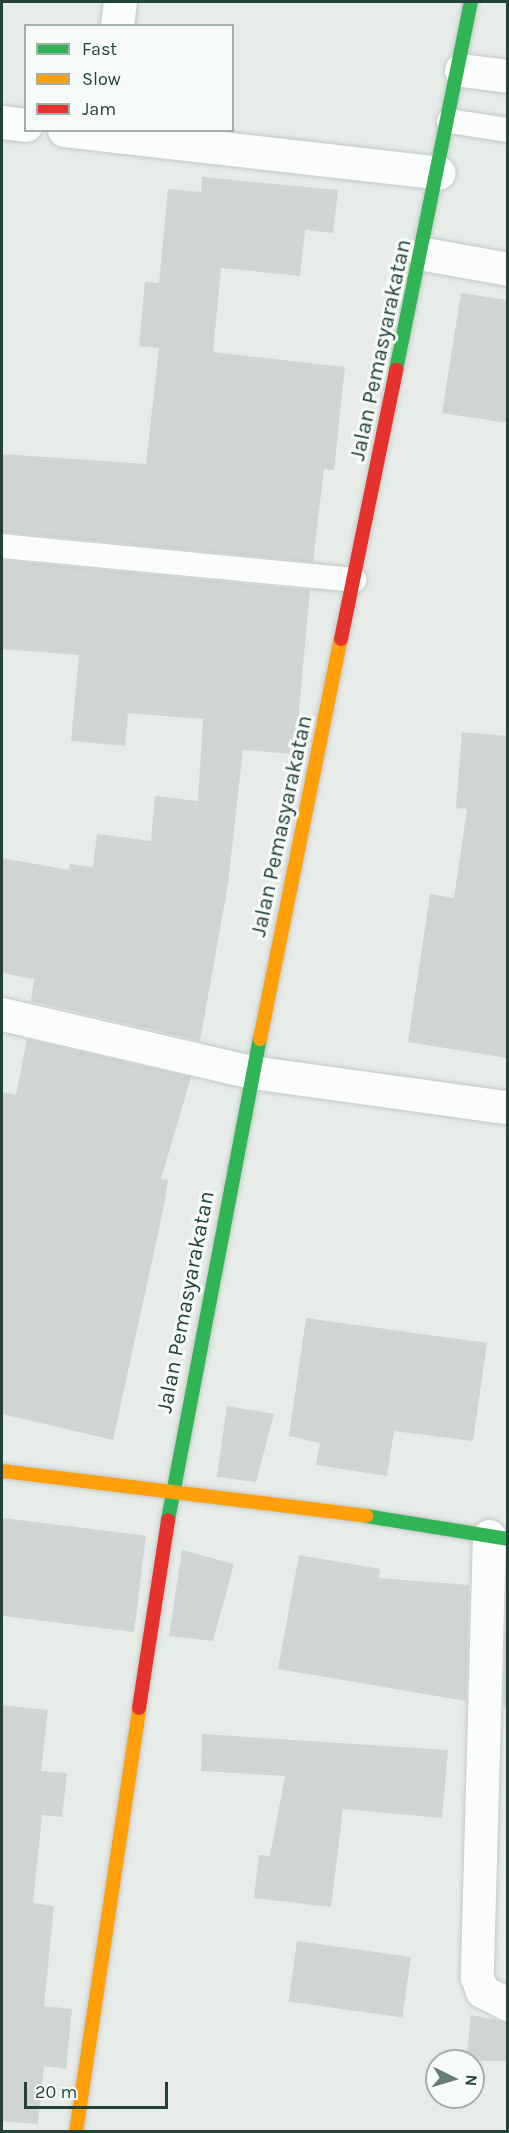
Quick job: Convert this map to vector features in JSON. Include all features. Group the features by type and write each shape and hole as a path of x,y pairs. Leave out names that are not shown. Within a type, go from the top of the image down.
{"street":[{"path":"117,24 120,2"},
{"name":"Jalan Pemasyarakatan","path":"76,2132 172,1491 252,1072 461,70 471,2"},
{"path":"461,70 507,76"},
{"path":"2,122 24,125"},
{"path":"103,133 439,173"},
{"path":"423,254 507,269"},
{"path":"2,1014 252,1072 504,1107"},
{"path":"2,1471 172,1491 498,1538 477,1977 482,1991 507,2004"}],"lane":[{"path":"450,121 507,130"},
{"path":"2,546 354,579"}],"building":[{"path":"202,177 338,190 333,233 305,230 300,276 221,268 213,352 345,367 334,470 324,469 313,562 2,532 2,454 146,464 159,348 139,346 145,282 159,283 168,189 201,192"},
{"path":"461,293 507,300 507,423 442,413"},
{"path":"2,560 310,590 295,754 243,750 228,884 200,1041 31,1001 34,979 2,973 2,858 69,870 70,864 93,867 97,834 151,841 155,796 198,801 203,719 128,713 125,746 71,741 79,655 2,649"},
{"path":"462,732 507,736 507,1058 408,1042 430,894 454,898 467,809 456,808"},
{"path":"27,1039 191,1077 161,1179 168,1180 164,1206 113,1440 2,1414 2,1092 16,1095"},
{"path":"306,1318 487,1343 473,1441 394,1431 387,1476 316,1465 320,1443 289,1436"},
{"path":"227,1406 274,1414 256,1482 217,1477"},
{"path":"2,1518 146,1536 134,1632 2,1616"},
{"path":"182,1550 234,1564 213,1641 169,1636"},
{"path":"299,1555 380,1569 379,1578 469,1585 466,1701 278,1669"},
{"path":"505,1626 507,1626 507,1708 503,1707"},
{"path":"2,1705 48,1710 41,1771 67,1773 62,1817 42,1815 33,1903 54,1906 44,2006 72,2009 66,2069 44,2066 38,2124 2,2121"},
{"path":"202,1734 448,1750 442,1818 343,1809 331,1907 254,1898 259,1855 270,1856 285,1776 201,1771"},
{"path":"297,1941 411,1957 402,2017 289,2001"},
{"path":"471,2015 507,2022 507,2061 485,2061 485,2049 467,2049"}],"traffic: fast":[{"path":"396,370 471,2"},
{"path":"168,1520 260,1039"},
{"path":"366,1516 508,1539"}],"traffic: slow":[{"path":"260,1039 341,639"},
{"path":"2,1471 366,1516"},
{"path":"76,2132 139,1708"}],"traffic: jam":[{"path":"341,639 396,370"},
{"path":"139,1708 168,1520"}]}
